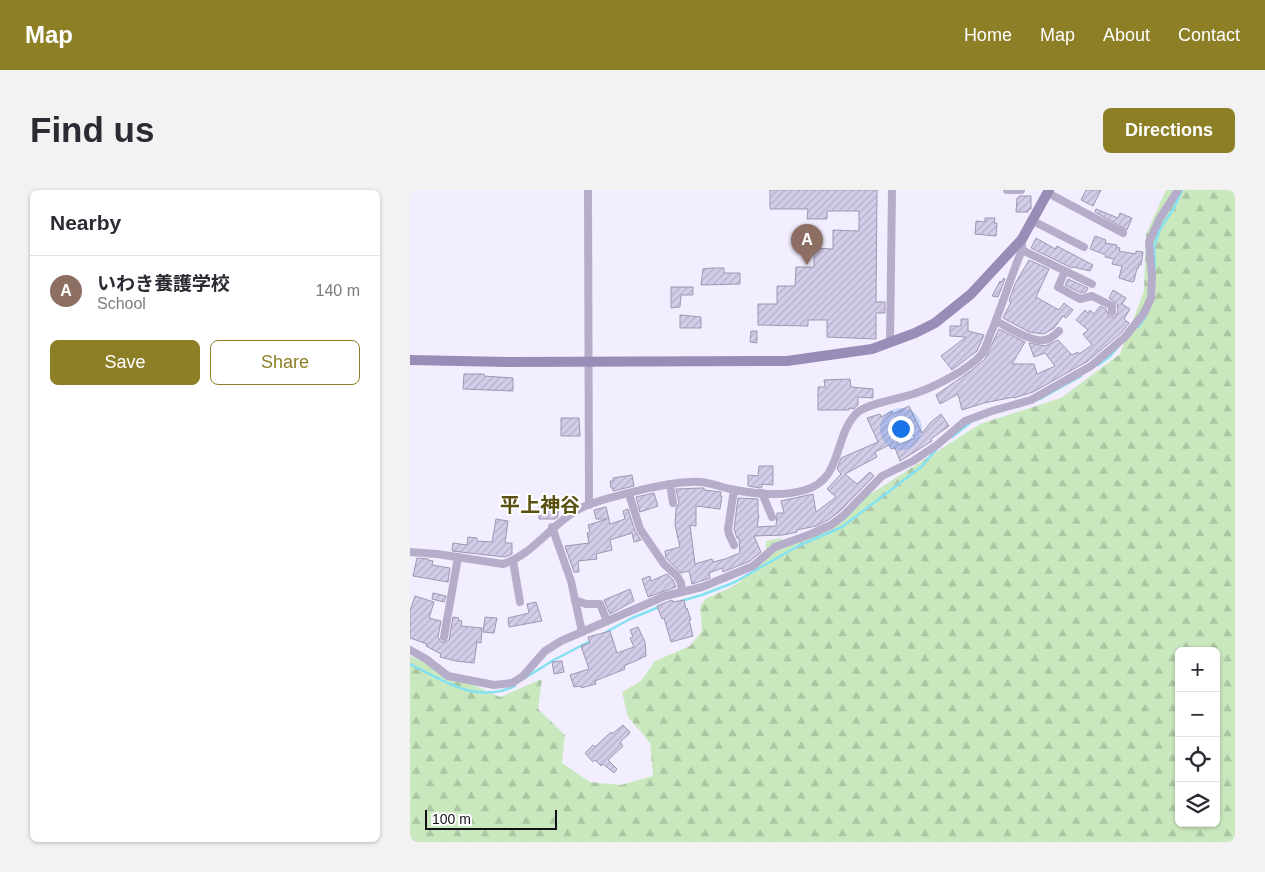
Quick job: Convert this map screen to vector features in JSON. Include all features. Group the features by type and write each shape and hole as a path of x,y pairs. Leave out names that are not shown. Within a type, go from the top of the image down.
{"street":[{"path":"588,190 588,505"},
{"path":"890,342 892,190"},
{"path":"1007,190 1021,190"},
{"path":"410,650 426,659 448,676 488,684 503,685 512,683 522,676 538,658 554,645 666,596 702,587 753,566 775,547 824,529 844,516 882,476 913,461 937,445 965,421 1031,400 1076,376 1098,361 1125,337 1149,305 1152,277 1149,242 1160,218 1178,190"},
{"path":"410,552 503,564 513,561 527,551 552,527 588,505 670,484 700,481 736,490 770,494 807,490 817,484 833,468 845,431 860,410 920,392 946,380 975,361 982,354 996,321 1022,245 1048,191 1123,233"},
{"path":"1033,221 1084,247"},
{"path":"410,360 787,361 872,349 915,333 935,323 966,299 1022,245"},
{"path":"1022,245 1065,271 1092,284"},
{"path":"1065,271 1058,287 1080,299 1092,296 1112,306 1112,312"},
{"path":"996,321 1039,340 1047,340 1059,331"},
{"path":"670,484 673,503"},
{"path":"734,545 728,529 736,490"},
{"path":"762,493 772,517"},
{"path":"629,494 640,529 664,564 678,576 682,592"},
{"path":"552,527 571,581 582,632"},
{"path":"444,637 458,557"},
{"path":"513,561 520,602"},
{"path":"575,600 586,604 600,604 607,621"}],"green space":[{"path":"1166,190 1235,190 1235,842 410,842 410,656 500,697 542,679 538,709 565,735 562,763 590,782 621,785 653,776 650,743 628,717 622,692 641,681 655,661 690,646 702,631 700,607 705,599 736,585 766,558 766,541 782,538 784,548 810,537 872,493 980,424 1061,398 1120,354 1144,291 1146,234"}],"building":[{"path":"770,190 877,190 876,302 885,302 885,313 876,313 876,339 827,337 827,320 808,320 808,326 758,325 758,304 777,304 777,286 795,286 796,267 814,267 814,248 833,249 833,230 859,231 859,211 827,211 827,219 807,219 808,209 770,209"},
{"path":"1086,190 1101,190 1093,206 1081,200"},
{"path":"1019,196 1031,196 1031,209 1028,212 1016,212 1017,198"},
{"path":"1096,209 1118,218 1120,213 1132,218 1127,230 1095,212"},
{"path":"985,218 995,218 994,223 997,223 996,236 975,234 976,221 985,222"},
{"path":"1095,236 1106,240 1105,243 1117,245 1116,247 1120,248 1119,251 1136,254 1136,251 1143,252 1141,265 1137,268 1134,281 1119,278 1122,266 1112,264 1114,259 1105,257 1106,255 1090,249"},
{"path":"1036,238 1055,249 1057,246 1093,265 1090,271 1072,268 1031,248"},
{"path":"1029,260 1049,269 1036,297 1059,310 1064,303 1073,310 1066,318 1063,316 1054,328 1044,334 1029,332 1003,318 1011,302 1009,301 1015,284"},
{"path":"724,268 724,273 740,273 740,284 701,285 703,269"},
{"path":"1004,278 998,297 992,296 1000,281"},
{"path":"1068,279 1088,288 1086,292 1081,293 1065,285"},
{"path":"671,287 693,287 693,295 681,295 680,307 671,308"},
{"path":"1113,290 1126,298 1122,304 1130,309 1124,319 1129,323 1121,333 1088,361 1033,392 1014,398 984,403 962,410 958,394 940,404 936,395 985,359 999,329 1025,342 1012,364 1034,364 1037,374 1055,366 1045,353 1034,357 1029,343 1045,346 1058,340 1072,355 1078,352 1079,354 1092,345 1083,334 1088,330 1076,320 1085,310 1088,313 1090,310 1094,314 1100,306 1106,309 1109,317 1115,317 1118,312 1117,304 1109,298"},
{"path":"680,315 701,317 701,328 680,328"},
{"path":"961,319 968,319 968,331 984,335 977,351 952,370 941,356 966,337 950,336 950,326 961,326"},
{"path":"751,331 757,331 757,343 750,342"},
{"path":"464,374 484,374 484,376 513,378 513,391 463,389"},
{"path":"850,379 851,387 873,389 873,398 858,397 858,405 854,409 818,410 818,387 825,387 824,380"},
{"path":"909,406 922,433 941,414 949,426 931,439 932,441 900,461 895,448 891,449 889,445 875,452 877,457 845,474 857,484 870,472 874,476 839,512 816,526 797,530 797,532 783,535 754,536 761,552 750,561 723,572 722,568 709,573 710,578 692,584 689,571 681,573 666,558 665,551 680,547 675,525 676,508 679,503 676,489 704,488 704,490 721,492 720,509 696,506 696,526 690,525 695,564 712,559 713,562 725,559 740,553 739,538 737,538 734,529 738,498 758,499 759,515 757,527 776,526 777,513 784,513 781,501 813,494 816,512 836,497 827,489 841,474 837,469 841,458 878,442 867,418 880,414 881,417 892,411 893,414","holes":["905,426 915,438 899,445 892,433"]},
{"path":"561,418 579,418 580,436 561,436"},
{"path":"759,466 773,466 773,485 762,484 760,488 748,486 748,475 758,476"},
{"path":"632,475 634,486 613,491 610,481 613,481 613,478"},
{"path":"654,493 658,506 640,512 636,497"},
{"path":"539,504 558,504 558,517 555,519 539,519"},
{"path":"606,507 610,524 625,519 623,511 628,509 635,531 641,540 634,542 632,533 610,540 612,550 596,554 597,559 578,561 579,572 574,572 565,546 589,543 587,533 590,532 588,525 607,519 596,519 594,510"},
{"path":"496,519 508,521 505,543 512,543 512,554 505,557 452,551 453,543 467,545 468,537 477,538 477,541 492,542"},
{"path":"417,558 433,561 432,565 450,568 448,582 413,576"},
{"path":"667,574 673,580 676,587 648,597 642,579 650,576 651,581"},
{"path":"630,589 634,601 610,614 604,600"},
{"path":"433,593 446,596 444,602 432,599"},
{"path":"415,596 434,602 429,618 441,621 438,637 441,642 449,640 453,617 459,618 458,620 462,621 461,626 482,628 481,643 477,642 474,663 440,657 441,654 426,646 427,644 410,638 410,611"},
{"path":"672,600 673,602 684,600 691,620 689,620 693,636 671,642 664,618 662,619 657,606"},
{"path":"536,602 542,621 509,627 508,618 529,613 527,604"},
{"path":"485,617 497,618 494,633 483,632"},
{"path":"638,627 645,642 646,656 624,666 625,669 595,681 596,684 581,688 581,686 574,687 570,675 589,669 581,646 590,643 588,637 610,631 617,653 634,647 630,638 633,637 630,630"},
{"path":"562,661 564,672 554,674 552,662"},
{"path":"623,725 630,732 620,742 623,746 608,760 617,769 614,773 603,764 601,766 595,760 593,762 585,753 593,745 595,747 611,732 612,734"}],"waterway":[{"path":"1155,269 1154,247 1160,229 1174,208 1182,190"},
{"path":"1138,327 1146,316"},
{"path":"1098,365 1118,347"},
{"path":"1040,399 1081,376"},
{"path":"952,437 971,422"},
{"path":"681,601 735,582 798,546 842,527 921,467 936,450"},
{"path":"606,632 632,618 659,607"},
{"path":"525,678 592,640"},
{"path":"410,664 448,683 473,691 487,693 515,686"}],"place":[{"name":"いわき養護学校","path":"807,265"}],"district":[{"name":"平上神谷","path":"540,505"}]}
